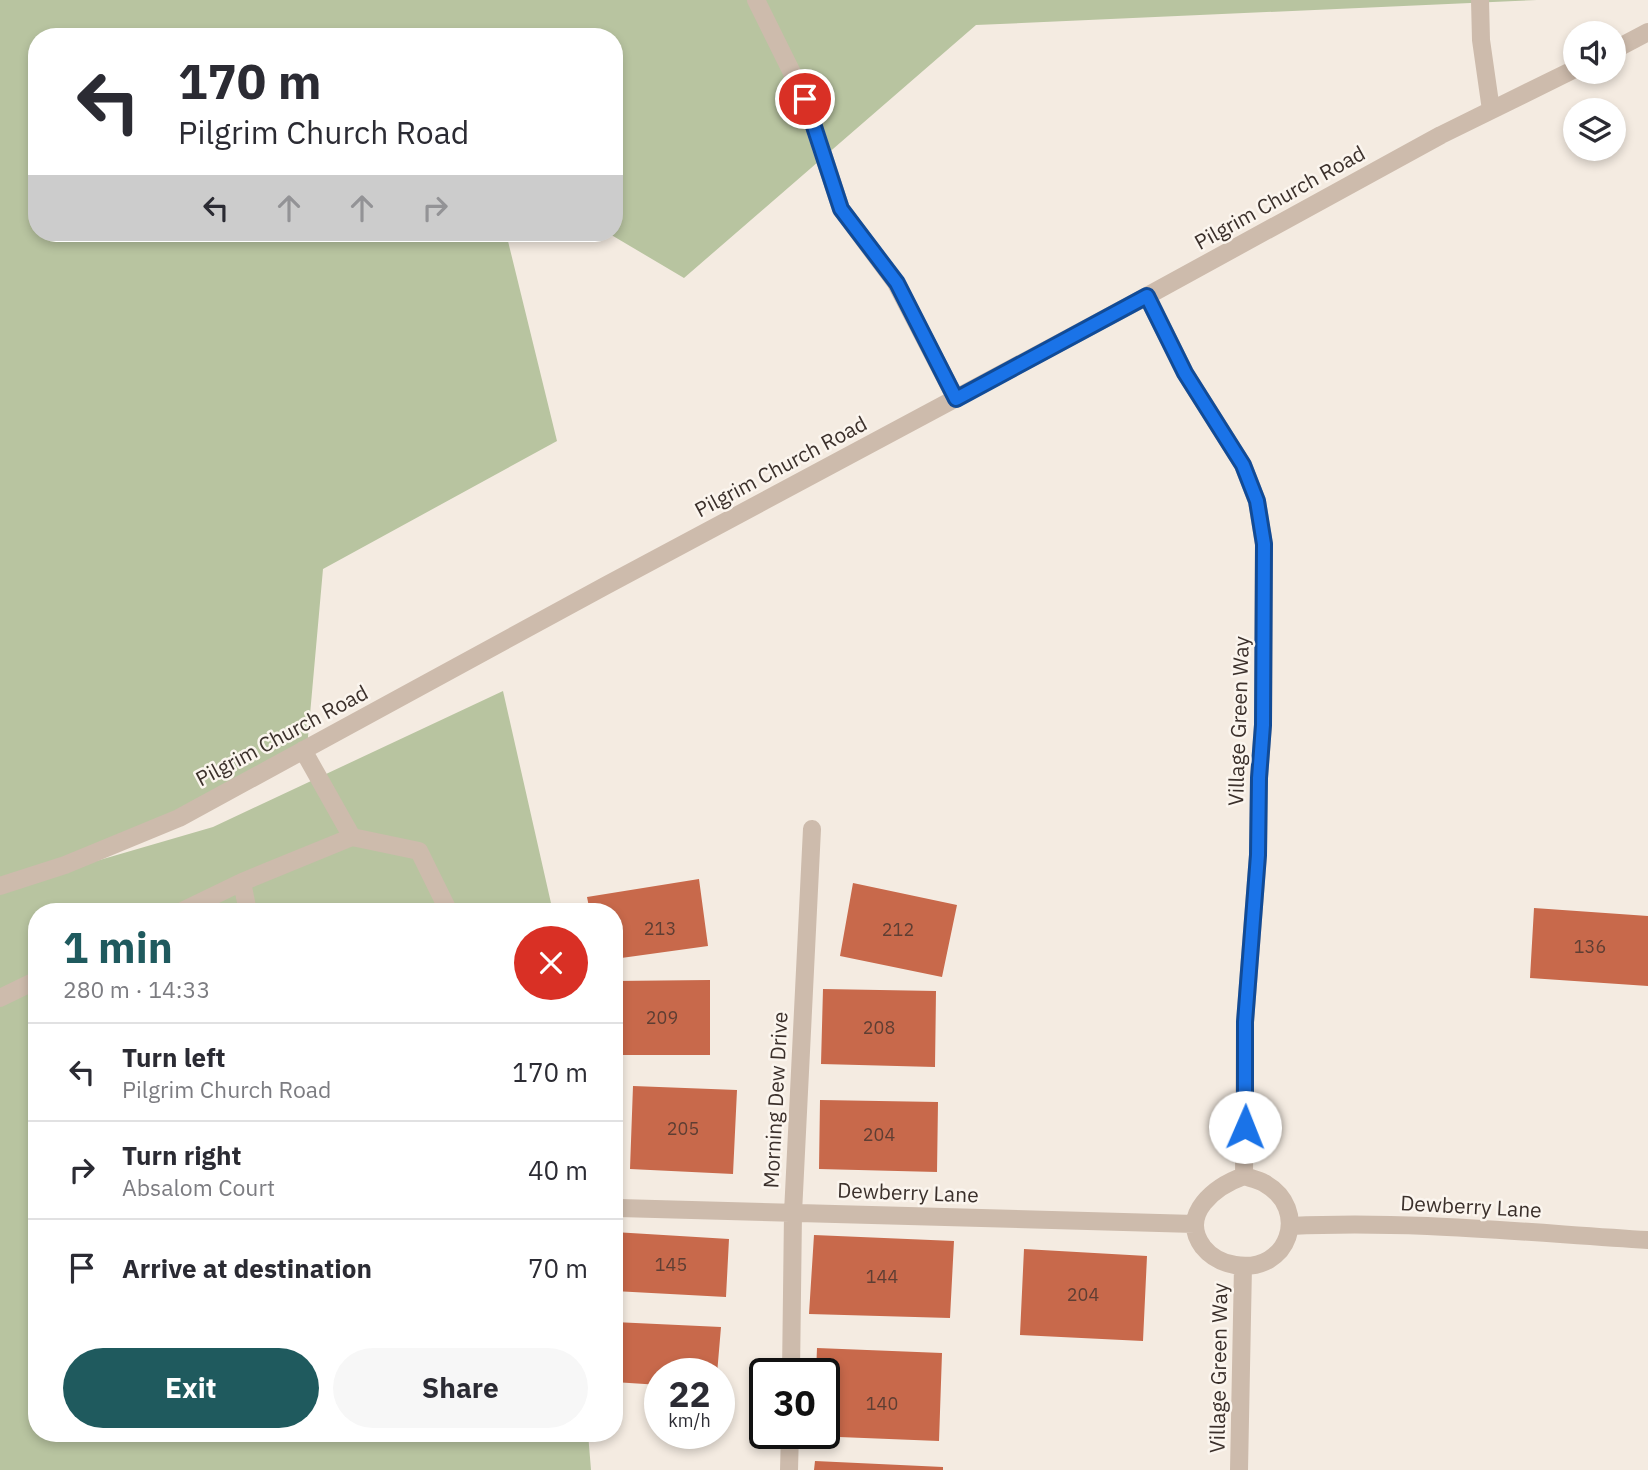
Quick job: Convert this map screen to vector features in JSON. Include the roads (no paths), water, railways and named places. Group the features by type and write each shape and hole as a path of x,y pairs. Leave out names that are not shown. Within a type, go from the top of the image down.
{"street":[{"path":"756,0 805,99 841,209 897,283 956,399"},
{"path":"1480,0 1481,40 1491,110"},
{"path":"1626,44 1648,33"},
{"name":"Pilgrim Church Road","path":"0,886 65,865 179,818 1441,135 1563,75"},
{"name":"Village Green Way","path":"1147,296 1185,373 1243,465 1257,501 1264,544 1263,725 1258,855 1245,1022 1244,1176"},
{"path":"303,750 352,837"},
{"name":"Morning Dew Drive","path":"791,1358 793,1213 812,829"},
{"path":"199,903 242,882 352,837 419,851 445,903"},
{"path":"242,882 246,903"},
{"path":"0,998 28,984"},
{"path":"1195,1224 1200,1206 1208,1196 1217,1188 1244,1176 1264,1183 1282,1200 1289,1213 1291,1226"},
{"name":"Dewberry Lane","path":"623,1208 1195,1224"},
{"name":"Village Green Way","path":"1195,1224 1199,1239 1210,1254 1228,1264 1243,1266 1268,1262 1280,1252 1291,1226"},
{"name":"Dewberry Lane","path":"1291,1226 1401,1226 1648,1240"},
{"name":"Village Green Way","path":"1239,1470 1243,1266"},
{"path":"789,1470 790,1449"}]}
